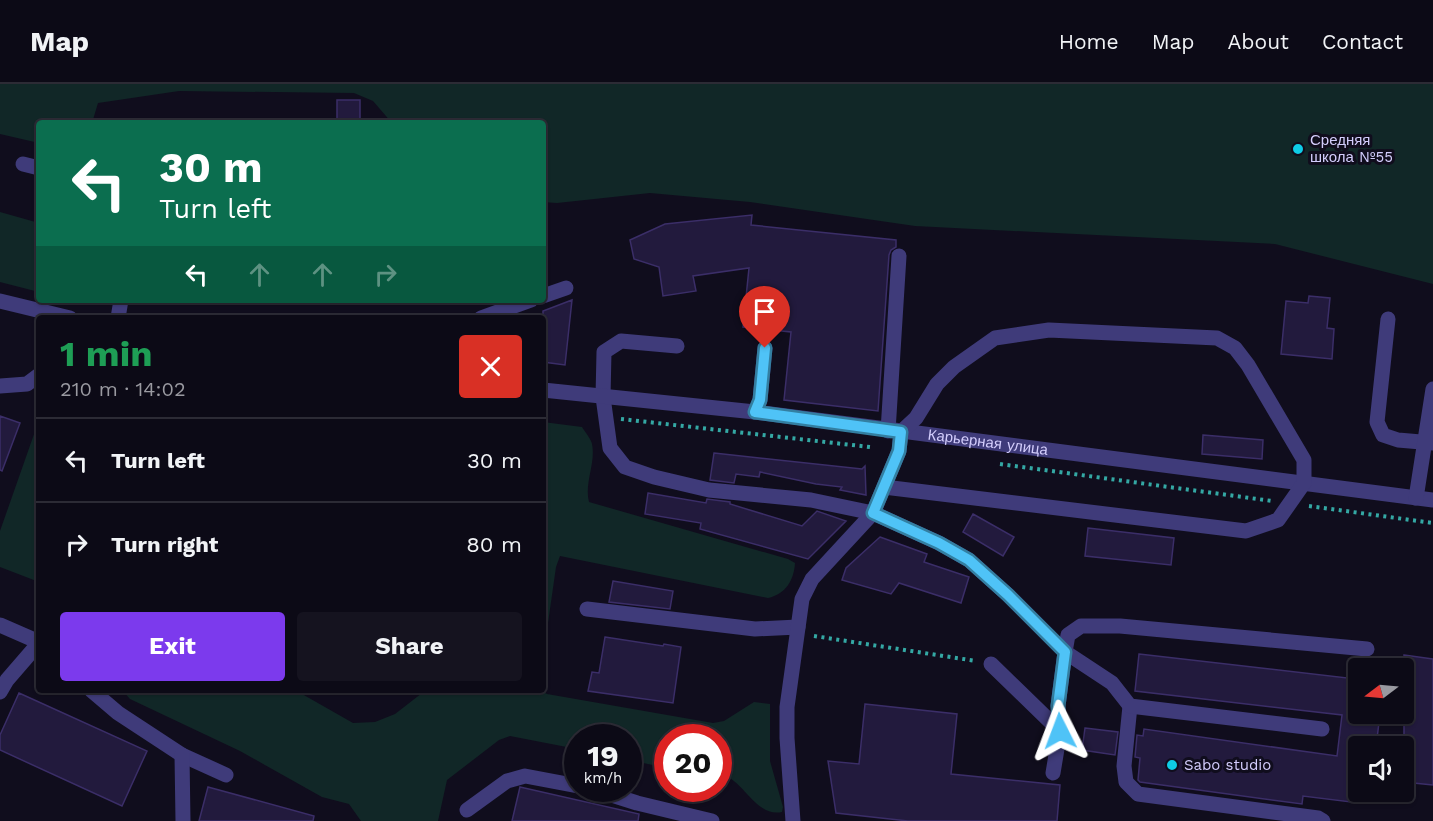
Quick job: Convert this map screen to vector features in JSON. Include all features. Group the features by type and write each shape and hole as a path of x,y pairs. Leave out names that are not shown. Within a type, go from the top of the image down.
{"street":[{"path":"23,164 36,167"},
{"path":"793,821 787,707 802,599 813,579 873,513 899,451 894,431 899,256"},
{"path":"546,295 566,288"},
{"path":"0,301 54,315"},
{"path":"489,315 523,303"},
{"path":"1388,319 1377,422 1383,435 1398,440 1429,442"},
{"path":"884,487 1246,531 1278,520 1304,483 1304,460 1248,364 1235,348 1217,338 1049,330 995,338 954,367 937,384 916,418 894,431"},
{"path":"677,346 621,341 604,352 603,397 610,448 625,467 654,477 709,489 811,500 873,513 939,543 969,560 1065,652 1112,683 1130,706 1124,766 1126,782 1138,794 1318,818 1323,821"},
{"path":"755,412 760,400 765,348"},
{"path":"0,386 27,384 36,377"},
{"path":"1416,498 1429,442 1433,389"},
{"name":"Карьерная улица","path":"546,390 755,412 1433,500"},
{"path":"587,609 754,629 798,630"},
{"path":"0,625 36,641"},
{"path":"1053,773 1060,731 1058,706 1068,635 1081,626 1120,626 1367,649"},
{"path":"0,692 7,680 36,646"},
{"path":"991,664 1060,731"},
{"path":"95,693 118,713 182,755 226,775"},
{"path":"1130,706 1322,729"},
{"path":"182,755 183,821"},
{"path":"466,810 507,781 525,776 564,783"},
{"path":"634,802 712,821"}],"path":[{"path":"607,417 899,451"},
{"path":"993,463 1433,523"},
{"path":"798,630 991,664"}],"green space":[{"path":"0,84 1433,84 1433,284 1275,244 915,226 750,202 650,193 546,202 546,120 389,120 373,101 354,93 179,91 98,103 93,120 36,120 36,142 0,134"},
{"path":"0,212 36,222 36,291 0,282"},
{"path":"546,422 582,427 589,438 593,458 588,488 589,502 788,559 795,563 788,585 780,593 768,598 560,556 556,567 546,637"},
{"path":"36,429 36,581 0,567 0,531"},
{"path":"125,693 300,693 353,723 375,722 395,714 422,693 546,693 713,723 724,721 754,702 770,704 770,761 783,807 782,812 764,809 732,780 732,724 654,724 654,765 642,763 642,724 564,724 564,746 510,736 499,740 447,780 438,821 361,821 349,804 322,797 240,751 130,699"}],"building":[{"path":"337,100 360,100 360,120 337,120"},
{"path":"752,215 751,225 896,240 896,247 889,255 878,411 784,400 791,332 743,327 749,268 693,276 696,291 663,296 659,267 634,259 630,240 665,224"},
{"path":"1309,296 1330,298 1327,328 1334,329 1332,359 1281,354 1286,301 1308,303"},
{"path":"572,300 565,365 546,362 546,315 543,315 543,311"},
{"path":"0,416 20,423 2,471 0,470"},
{"path":"1203,435 1263,440 1262,459 1202,454"},
{"path":"714,453 862,469 865,466 866,495 840,490 842,487 760,472 759,477 736,474 734,483 710,480"},
{"path":"648,493 706,503 707,499 730,502 730,504 802,526 817,511 846,521 808,559 700,529 701,523 645,514"},
{"path":"973,514 1014,537 1003,556 963,532"},
{"path":"1088,528 1174,538 1171,565 1085,556"},
{"path":"880,537 927,554 924,562 969,577 961,603 899,583 891,594 842,580 846,568"},
{"path":"613,581 673,591 670,609 609,602"},
{"path":"605,637 681,647 673,703 588,691 592,672 599,673"},
{"path":"1139,654 1347,678 1348,670 1348,724 1379,724 1377,736 1348,736 1348,802 1303,796 1302,804 1140,782 1138,780 1140,758 1135,757 1137,735 1143,736 1144,729 1337,756 1342,715 1135,691"},
{"path":"1404,655 1433,659 1433,785 1414,783 1414,736 1404,736 1404,724 1414,724 1414,658 1404,658"},
{"path":"19,693 147,751 122,806 0,750 0,735"},
{"path":"865,704 957,714 951,774 1060,785 1057,821 908,821 836,813 828,761 859,764"},
{"path":"1085,728 1118,732 1115,755 1082,750"},
{"path":"208,787 314,816 313,821 199,821"},
{"path":"520,787 564,797 564,802 586,802 639,814 638,821 512,821"}],"place":[{"name":"Средняя школа №55","path":"1298,149"},
{"name":"Sabo studio","path":"1172,765"}],"route":[{"path":"765,348 760,400 755,412 901,432 899,451 873,513 939,543 969,560 1065,652 1058,706 1060,731"}]}
